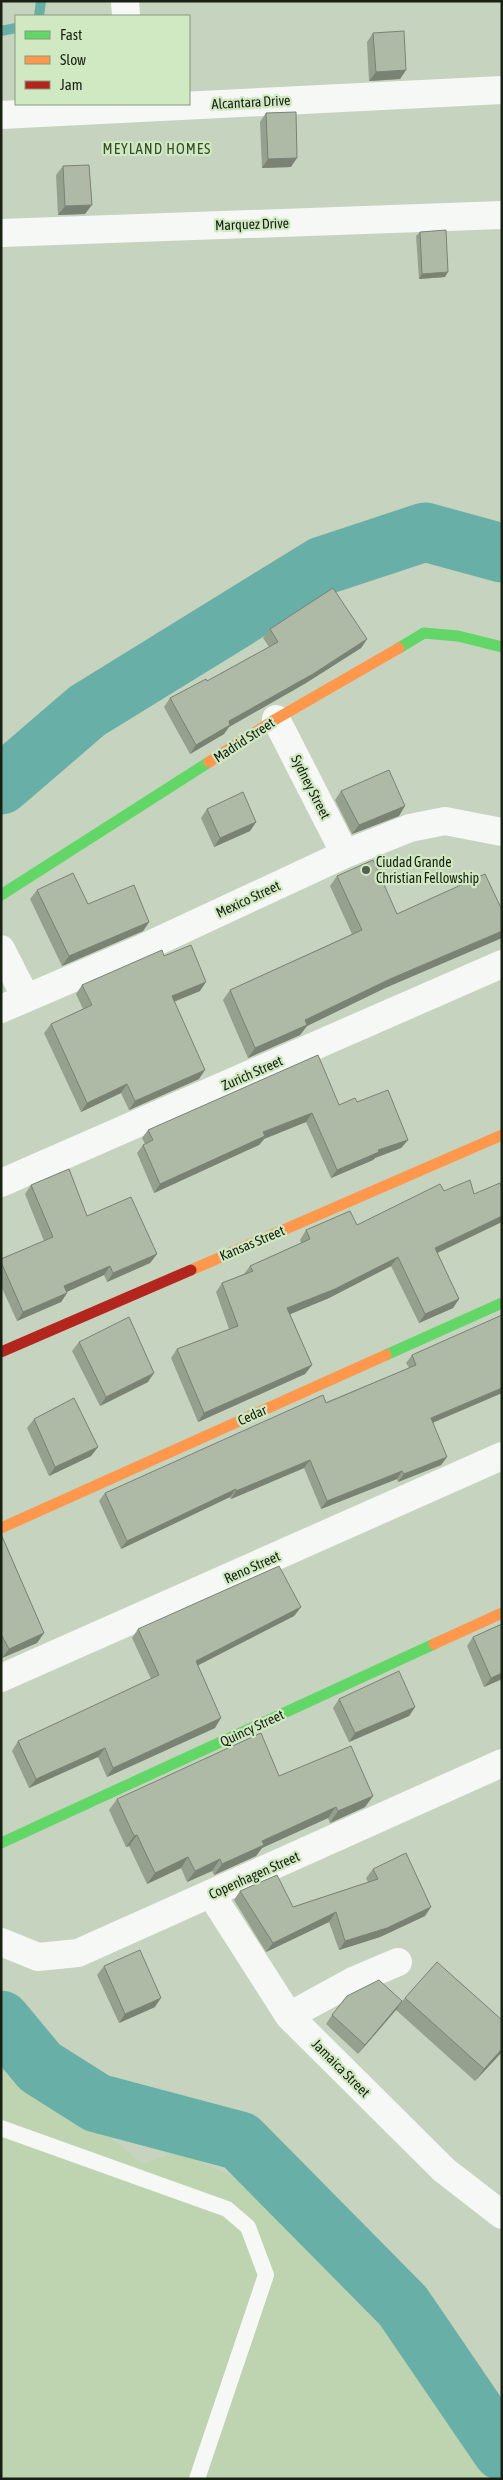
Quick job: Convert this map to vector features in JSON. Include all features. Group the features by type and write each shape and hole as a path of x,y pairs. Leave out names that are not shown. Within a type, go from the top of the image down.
{"street":[{"path":"126,1 126,15"},
{"name":"Alcantara Drive","path":"190,103 502,90"},
{"name":"Alcantara Drive","path":"1,115 154,105"},
{"name":"Marquez Drive","path":"1,233 502,215"},
{"name":"Madrid Street","path":"1,895 276,719 424,633 458,636 502,647"},
{"name":"Sydney Street","path":"276,719 345,854"},
{"name":"Mexico Street","path":"13,1004 143,948 345,854 410,828 446,821 502,832"},
{"path":"1,949 13,1004"},
{"name":"Zurich Street","path":"1,1183 502,964"},
{"name":"Kansas Street","path":"1,1352 502,1134"},
{"name":"Cedar","path":"1,1528 502,1303"},
{"name":"Reno Street","path":"1,1678 502,1456"},
{"name":"Quincy Street","path":"1,1843 502,1613"},
{"name":"Copenhagen Street","path":"1,1942 38,1957 78,1953 502,1763"},
{"name":"Jamaica Street","path":"211,1894 289,2016 444,2170 502,2216"},
{"path":"289,2016 353,1981 398,1962"}],"lane":[{"path":"1,2128 227,2209 248,2227 266,2275 197,2479"}],"shaded area":[{"path":"1,2048 143,2164 178,2151 261,2190 315,2246 502,2471 502,2479 1,2479"}],"building":[{"path":"404,31 406,70 376,72 373,33"},
{"path":"296,112 297,158 268,159 266,113"},
{"path":"89,165 92,205 65,206 63,166"},
{"path":"446,230 448,272 422,274 420,232"},
{"path":"333,588 367,639 313,674 229,721 230,725 196,745 170,698 206,679 207,681 278,642 270,629"},
{"path":"389,770 405,806 359,825 341,791"},
{"path":"243,792 256,822 220,838 207,809"},
{"path":"373,860 397,914 485,874 502,910 502,931 390,979 305,1020 307,1025 255,1048 230,990 362,930 337,876"},
{"path":"73,873 88,904 134,885 149,922 69,956 37,890"},
{"path":"191,945 206,982 172,996 205,1070 135,1101 127,1084 87,1103 51,1024 92,1005 82,985 162,950 164,956"},
{"path":"318,1055 339,1105 355,1098 357,1102 388,1090 408,1140 378,1150 379,1152 337,1170 312,1113 263,1132 265,1136 160,1184 143,1145 153,1140 148,1130"},
{"path":"69,1169 87,1216 131,1197 157,1254 113,1273 110,1266 64,1286 67,1293 23,1312 1,1259 53,1237 31,1185"},
{"path":"470,1180 474,1194 500,1183 502,1189 502,1216 435,1248 459,1299 425,1314 398,1257 335,1289 287,1308 312,1365 204,1413 177,1349 238,1326 222,1283 253,1271 250,1266 310,1239 306,1230 350,1211 357,1225 440,1184 444,1191"},
{"path":"502,1315 502,1388 431,1418 447,1457 404,1474 402,1471 327,1501 310,1460 236,1491 236,1489 127,1541 105,1493 323,1395 326,1403 416,1365 412,1355"},
{"path":"129,1317 154,1373 106,1397 79,1342"},
{"path":"74,1398 98,1447 55,1467 34,1419"},
{"path":"1,1534 44,1633 9,1649 1,1634"},
{"path":"279,1566 301,1607 196,1661 221,1718 113,1768 105,1748 36,1779 18,1741 159,1675 138,1629"},
{"path":"502,1624 502,1673 491,1678 473,1637"},
{"path":"399,1671 415,1707 355,1733 339,1699"},
{"path":"261,1733 279,1776 351,1746 373,1796 338,1811 336,1807 262,1841 264,1845 222,1864 220,1859 195,1871 188,1857 155,1873 137,1835 134,1836 117,1799"},
{"path":"406,1853 431,1907 387,1928 345,1941 336,1912 273,1943 240,1891 277,1875 293,1907 378,1879 373,1869"},
{"path":"140,1950 161,1998 125,2014 104,1966"},
{"path":"437,1962 502,2020 502,2049 484,2069 405,1998"},
{"path":"379,1980 402,2001 365,2045 332,2015 347,1996"}],"waterway":[{"path":"39,15 41,1"},
{"path":"1,31 15,28"},
{"path":"1,785 87,711 322,566 425,532 502,553"},
{"path":"1,2020 40,2067 97,2103 240,2141 403,2306 502,2451"}],"traffic: fast":[{"path":"399,648 424,633 458,636 502,647"},
{"path":"1,895 209,762"},
{"path":"386,1355 502,1303"},
{"path":"1,1843 434,1644"}],"traffic: slow":[{"path":"209,762 276,719 399,648"},
{"path":"191,1270 502,1135"},
{"path":"1,1528 386,1355"},
{"path":"434,1644 502,1613"}],"traffic: jam":[{"path":"1,1352 191,1270"}],"place":[{"name":"Ciudad Grande Christian Fellowship","path":"366,870"}],"district":[{"name":"MEYLAND HOMES","path":"157,149"}]}
